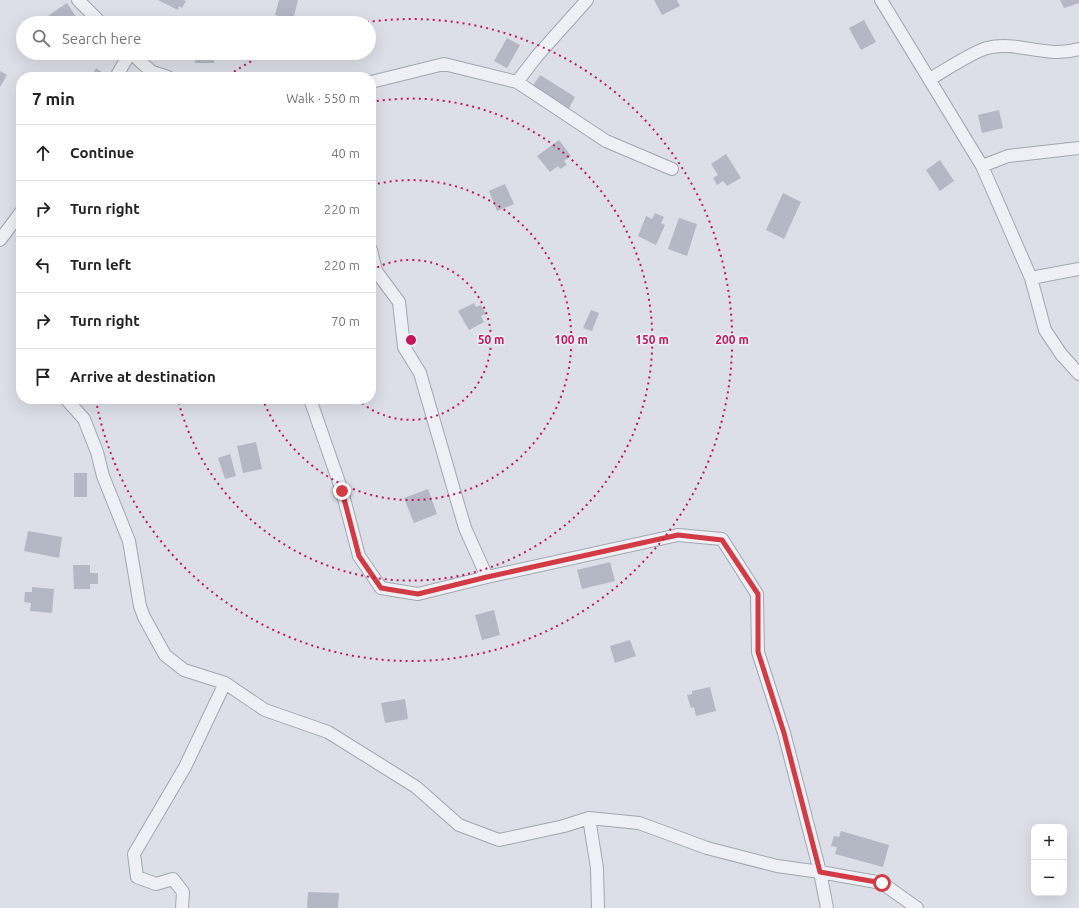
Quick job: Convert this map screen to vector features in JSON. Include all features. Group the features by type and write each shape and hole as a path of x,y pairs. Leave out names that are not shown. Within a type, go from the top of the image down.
{"street":[{"path":"78,0 94,16"},
{"path":"517,82 537,56 587,0"},
{"path":"881,0 982,166 1031,278 1044,330 1060,354 1079,374"},
{"path":"930,79 987,48 1008,46 1055,53 1065,53 1079,49"},
{"path":"119,72 126,60"},
{"path":"138,60 152,72"},
{"path":"376,81 444,64 517,82 606,141 672,169"},
{"path":"982,166 1008,156 1079,148"},
{"path":"0,240 16,219"},
{"path":"1031,278 1079,269"},
{"path":"376,271 399,302 404,347 420,373 465,528 487,577"},
{"path":"70,404 84,419 97,452 103,476 129,541 140,606 165,655 184,670 225,683 264,710 328,732 416,787 459,825 499,840 564,826 589,818 639,823 706,848 777,866 882,883 917,908"},
{"path":"312,404 342,491 359,556 381,588 418,594 487,577 678,535 722,540 758,594 758,652 784,733 820,872 827,908"},
{"path":"182,908 183,892 172,880 156,884 137,877 134,854 185,767 225,683"},
{"path":"589,818 597,868 598,908"}],"building":[{"path":"158,0 186,1 182,8 179,6 178,10"},
{"path":"279,0 298,0 294,16 275,15"},
{"path":"654,0 677,0 680,6 662,15"},
{"path":"1060,0 1079,0 1079,3 1064,8"},
{"path":"67,3 75,16 48,16"},
{"path":"864,20 876,42 861,50 849,28"},
{"path":"507,38 520,45 507,68 494,61"},
{"path":"195,60 214,60 214,63 195,63"},
{"path":"96,68 102,72 94,72"},
{"path":"0,71 7,75 0,87"},
{"path":"540,75 575,97 568,110 532,87"},
{"path":"999,110 1003,128 982,133 978,115"},
{"path":"559,140 571,156 564,161 567,165 560,169 558,166 550,172 537,156"},
{"path":"726,154 741,178 727,186 723,181 717,185 713,178 718,175 711,164"},
{"path":"940,160 954,181 940,191 926,170"},
{"path":"505,184 514,204 497,211 489,191"},
{"path":"783,193 801,202 784,239 766,230"},
{"path":"655,213 664,217 661,223 665,225 656,245 638,236 646,216 652,219"},
{"path":"679,218 697,224 687,256 668,249"},
{"path":"474,303 476,307 481,305 486,314 481,316 484,322 469,330 458,311"},
{"path":"591,310 599,313 592,331 583,328"},
{"path":"256,442 262,469 243,473 237,446"},
{"path":"230,454 236,476 225,479 218,458"},
{"path":"74,473 87,473 87,497 74,497"},
{"path":"428,489 437,514 414,523 404,498"},
{"path":"28,531 62,537 59,558 24,551"},
{"path":"610,562 615,581 582,589 577,570"},
{"path":"73,565 90,565 90,573 98,573 98,584 90,584 90,589 74,589"},
{"path":"32,587 54,589 52,613 30,611 31,603 24,602 25,592 32,592"},
{"path":"494,610 500,635 482,640 475,615"},
{"path":"630,640 636,656 615,663 610,646"},
{"path":"710,687 716,711 696,716 694,707 691,708 687,695 692,694 692,691"},
{"path":"405,699 408,719 385,723 381,703"},
{"path":"841,831 889,845 883,867 835,854 837,847 831,846 834,836 839,837"},
{"path":"308,892 339,893 338,908 307,908"}],"route":[{"path":"342,491 359,556 381,588 418,594 487,577 678,535 722,540 758,594 758,652 784,733 820,872 882,883"}]}
